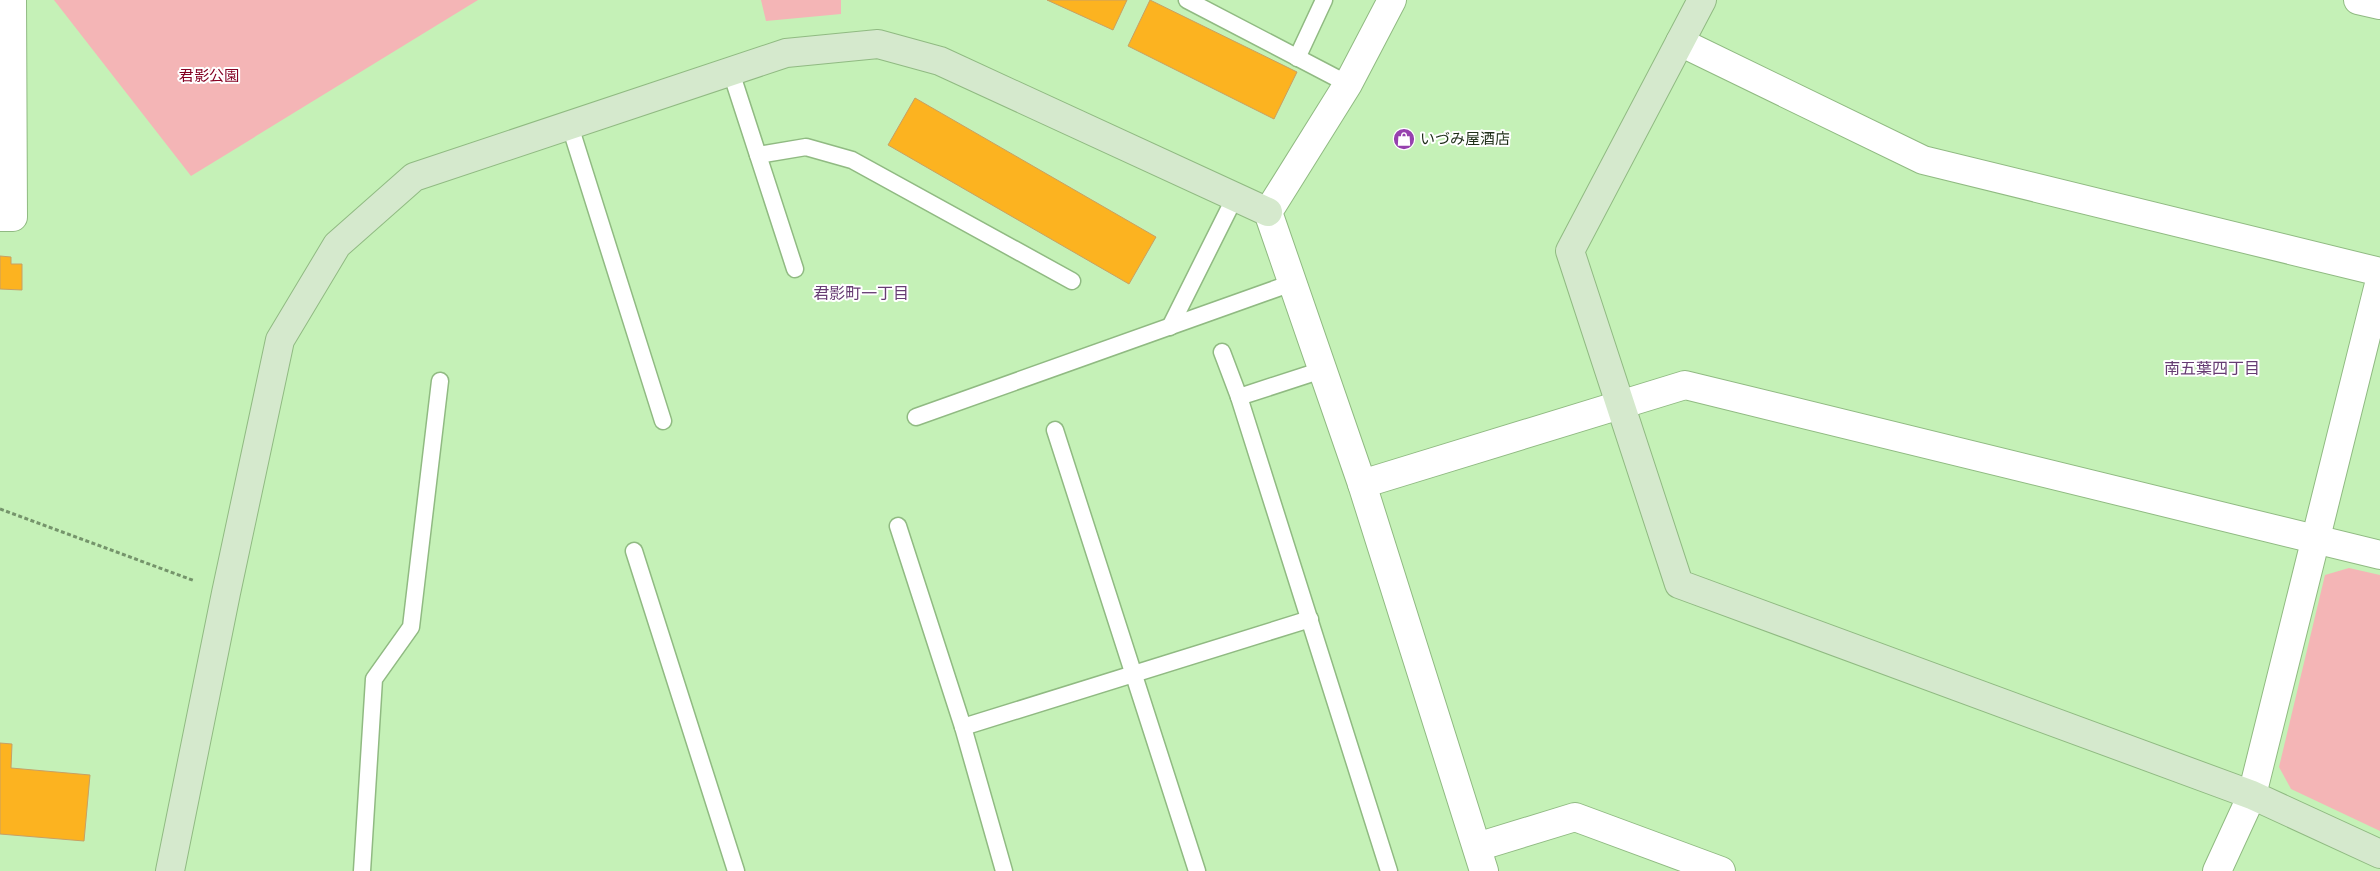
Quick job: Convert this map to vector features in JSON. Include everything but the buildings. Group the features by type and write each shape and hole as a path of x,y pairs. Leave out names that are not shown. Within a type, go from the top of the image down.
{"street":[{"path":"0,217 13,217 12,0"},
{"path":"1268,212 1348,84 1392,0"},
{"path":"1702,0 1570,251 1679,584 2252,795 2380,854"},
{"path":"2358,0 2380,5"},
{"path":"1680,42 1923,160 2380,272"},
{"path":"170,871 226,593 280,340 337,245 414,178 786,53 878,44 940,61 1268,212 1362,484 1480,859 1575,817 1720,871"},
{"path":"2217,871 2252,795 2380,280"},
{"path":"1362,484 1685,384 2380,555"}],"lane":[{"path":"1187,0 1348,84"},
{"path":"1297,58 1324,0"},
{"path":"731,72 795,268"},
{"path":"570,126 663,421"},
{"path":"758,155 806,147 852,160 1072,281"},
{"path":"1170,327 1235,197"},
{"path":"916,417 1292,283"},
{"path":"1222,352 1239,397 1389,871"},
{"path":"1239,397 1322,370"},
{"path":"362,871 374,679 411,627 440,381"},
{"path":"1055,430 1197,871"},
{"path":"898,526 963,727 1004,871"},
{"path":"634,550 736,871"},
{"path":"963,727 1310,619"}],"path":[{"path":"0,509 226,593"}],"green space":[{"name":"君影公園","path":"54,0 478,0 191,176"},
{"path":"761,0 841,0 841,14 766,21"},
{"path":"2349,568 2380,575 2380,831 2291,789 2279,767 2325,575"}],"place":[{"name":"いづみ屋酒店","path":"1404,139"}],"district":[{"name":"君影町一丁目","path":"861,293"},
{"name":"南五葉四丁目","path":"2212,368"}]}
